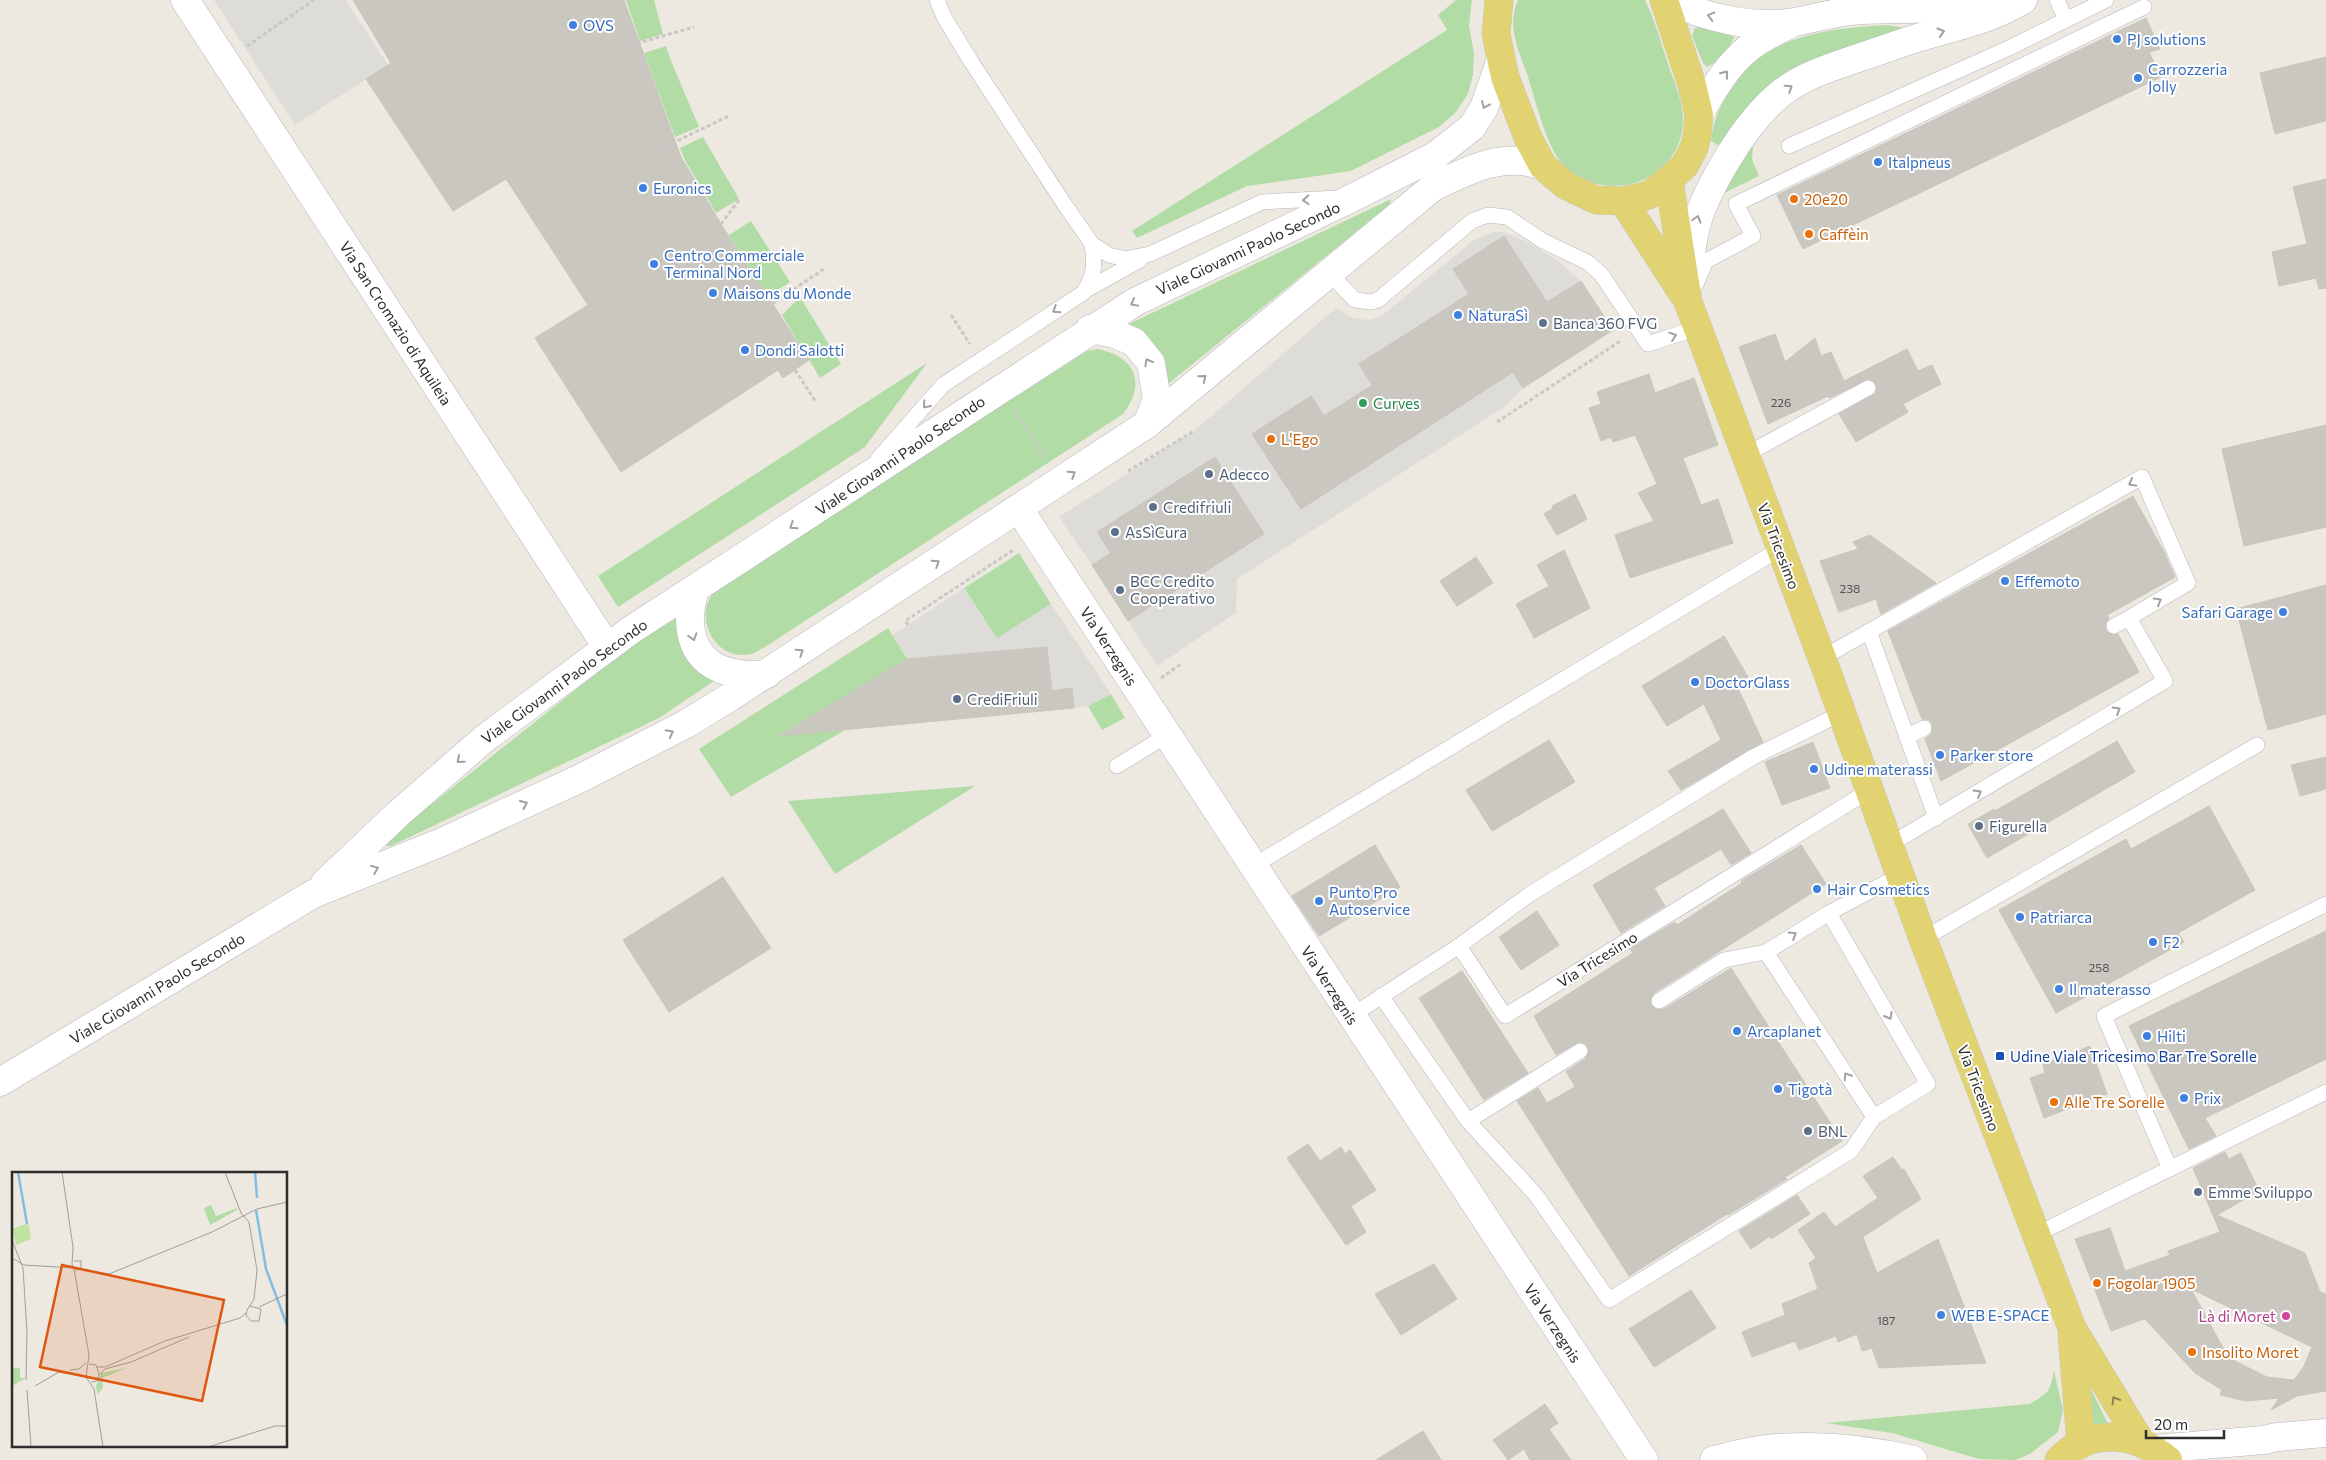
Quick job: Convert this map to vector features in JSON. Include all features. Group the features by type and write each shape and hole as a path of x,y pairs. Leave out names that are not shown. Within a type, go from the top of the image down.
{"main road":[{"name":"Via San Cromazio di Aquileia","path":"185,0 607,647"},
{"path":"1499,0 1496,34 1505,78 1521,122 1543,166 1565,185 1596,200 1623,201 1649,194 1669,180 1685,165 1694,148 1697,136 1699,115 1687,65 1664,0"},
{"path":"1669,0 1698,12 1736,21 1773,24 1794,22 1855,10 1961,7 2001,0"},
{"path":"1688,302 1690,251 1697,216 1709,190 1732,152 1770,103 1796,83 1825,69 1976,22 2007,10 2024,0"},
{"path":"1699,115 1714,87 1737,58 1753,44 1794,22"},
{"name":"Viale Giovanni Paolo Secondo","path":"313,894 398,814 484,739 607,647 1090,329 1134,302 1354,197 1435,156 1472,127 1484,108 1501,59"},
{"name":"Viale Giovanni Paolo Secondo","path":"0,1082 313,894 442,842 581,778 686,724 767,674 1147,424 1433,187 1474,167 1505,161 1529,161 1543,166"},
{"name":"Via Tricesimo","path":"1669,180 1688,302 1822,658 1923,939 2034,1235 2072,1328 2154,1450"},
{"name":"Via Tricesimo","path":"1623,201 1688,302"},
{"path":"1090,329 1115,334 1134,342 1151,363 1157,400 1147,424"},
{"name":"Via Verzegnis","path":"1019,509 1644,1460"},
{"path":"695,589 690,625 692,638 703,658 723,672 746,676 767,674"},
{"name":"Via Tricesimo","path":"2072,1328 2081,1444"},
{"path":"2059,1460 2081,1444 2108,1437 2124,1437 2154,1450 2326,1433"},
{"path":"2242,1460 2264,1440"},
{"path":"1714,1460 1766,1449 1825,1447 1879,1452 1913,1460"}],"lane":[{"path":"937,0 944,17 972,63 1092,244 1109,255 1125,259 1150,254"},
{"path":"2057,0 2066,20"},
{"path":"1789,146 2009,48 2106,0"},
{"path":"1688,302 1706,261 1753,236 1736,204 2144,6"},
{"path":"854,486 942,386 1083,292 1150,254 1262,202 1354,197"},
{"path":"1330,274 1355,300 1371,302 1378,300 1472,221 1488,215 1507,217 1543,241 1587,262 1601,274 1648,344 1697,328"},
{"path":"1083,292 1092,280 1094,272 1095,264 1092,244"},
{"path":"1745,455 1868,388"},
{"path":"1822,658 2142,477 2188,583 2114,626"},
{"path":"1253,866 1780,549"},
{"path":"1889,845 2165,681 2129,618"},
{"path":"1869,631 1936,818"},
{"path":"1351,1016 1459,946 1530,894 1753,757 1842,713"},
{"path":"1907,737 1924,728"},
{"path":"1117,766 1167,735"},
{"path":"1923,939 2257,745"},
{"name":"Via Tricesimo","path":"1459,946 1505,1016 1870,790"},
{"path":"1659,1001 1724,960 1766,952 1829,913 1900,875"},
{"path":"2170,1169 2104,1016 2326,904"},
{"path":"1381,996 1468,1121 1536,1195 1609,1300 1851,1151 1874,1116 1928,1084 1829,913"},
{"path":"1766,952 1874,1116"},
{"path":"1468,1121 1580,1051"},
{"path":"2034,1235 2326,1092"}],"path":[{"path":"244,48 314,0"},
{"path":"618,49 694,27"},
{"path":"660,149 728,116"},
{"path":"721,224 739,200"},
{"path":"772,304 824,268"},
{"path":"951,315 966,338"},
{"path":"1497,422 1638,330"},
{"path":"795,370 816,402"},
{"path":"1013,409 1048,463"},
{"path":"908,625 905,621 1020,546"},
{"path":"1163,676 1181,664"}],"green space":[{"path":"626,0 654,0 663,34 640,41"},
{"path":"1456,0 1472,0 1469,26 1474,53 1473,74 1468,94 1456,112 1439,127 1351,171 1247,186 1137,238 1132,231 1447,30 1438,15"},
{"path":"1518,0 1645,0 1682,105 1683,119 1679,141 1670,160 1655,173 1637,182 1617,186 1597,184 1578,176 1561,162 1550,145 1515,38 1513,19"},
{"path":"1886,25 1900,27 1906,32 1725,142 1717,145 1711,141 1716,117 1727,95 1741,75 1758,59 1796,39 1818,33"},
{"path":"1701,27 1734,37 1723,54 1707,67 1703,63 1692,36 1695,28"},
{"path":"666,46 699,127 675,137 644,53"},
{"path":"1754,134 1752,160 1759,176 1716,197"},
{"path":"703,137 739,199 716,213 680,148"},
{"path":"1391,199 1389,205 1168,384 1164,363 1129,326 1131,323"},
{"path":"751,221 790,282 768,296 729,235"},
{"path":"800,297 841,364 820,378 782,315"},
{"path":"1097,349 1120,358 1128,364 1133,372 1134,392 1123,414 765,647 751,654 738,655 726,651 717,643 710,633 706,622 706,609 710,597 719,587 1087,351"},
{"path":"927,363 865,447 618,607 598,576"},
{"path":"1019,553 1051,604 997,639 964,588"},
{"path":"678,617 720,677 659,718 391,846 386,846 385,842 389,838 623,652"},
{"path":"888,628 907,659 780,735 845,730 731,797 699,749"},
{"path":"1111,694 1125,718 1102,730 1088,706"},
{"path":"975,786 835,874 788,801"},
{"path":"2054,1371 2063,1410 2058,1432 2030,1454 2015,1460 1979,1459 1892,1433 1826,1423 2029,1404 2047,1392"},
{"path":"2089,1385 2108,1424 2091,1429"}],"shaded area":[{"path":"214,0 346,0 388,65 295,125"},
{"path":"1493,232 1503,232 1525,241 1557,260 1581,281 1547,302 1504,236 1453,269 1469,294 1359,364 1372,384 1324,416 1311,396 1301,509 1513,372 1523,388 1504,407 1237,579 1236,613 1157,666 1128,621 1264,534 1215,457 1097,532 1111,553 1092,565 1059,517 1194,431 1336,308 1353,318 1368,320 1380,317 1474,240"},
{"path":"964,588 997,638 1051,604 1111,694 1088,706 1074,708 1072,688 1052,691 1047,647 907,659 893,635"}],"building":[{"name":"Centro Commerciale Terminal Nord","path":"353,0 624,0 681,157 721,224 809,360 783,378 778,370 621,472 535,338 588,305 506,179 453,211 366,79 391,63"},
{"path":"2146,18 2160,49 2149,52 2161,77 1803,249 1777,195"},
{"path":"2326,57 2326,121 2275,134 2260,73"},
{"path":"2326,179 2326,288 2319,289 2316,278 2279,286 2272,252 2307,244 2293,187"},
{"path":"1504,236 1547,302 1581,281 1613,330 1523,388 1513,372 1301,509 1252,434 1311,396 1324,416 1372,385 1359,364 1469,294 1453,269"},
{"path":"1775,334 1785,362 1815,338 1821,356 1831,352 1844,381 1907,349 1918,371 1932,365 1941,384 1903,404 1908,412 1856,442 1839,414 1876,393 1876,384 1869,379 1768,424 1739,347"},
{"path":"1649,374 1655,393 1694,378 1718,445 1683,458 1701,505 1718,499 1733,543 1630,578 1615,535 1654,521 1638,493 1657,484 1635,435 1613,442 1611,437 1601,441 1589,408 1601,404 1597,392"},
{"path":"2326,425 2326,527 2244,546 2222,449"},
{"path":"1215,457 1264,534 1128,621 1092,565 1111,553 1097,532"},
{"path":"1575,494 1587,519 1557,535 1544,514 1553,508 1552,506"},
{"path":"2133,496 2164,552 2175,577 2107,615 2109,618 2105,625 2106,631 2113,635 2118,634 2139,672 1941,781 1925,739 1932,733 1932,724 1929,720 1922,719 1888,631"},
{"path":"1870,535 1936,583 1881,614 1876,599 1839,612 1820,561 1858,549 1853,542"},
{"path":"1564,550 1590,608 1534,638 1516,604 1549,586 1537,565"},
{"path":"1476,557 1493,583 1457,606 1440,581"},
{"path":"2326,585 2326,714 2268,730 2236,609"},
{"path":"1724,636 1748,677 1736,684 1763,742 1681,790 1668,771 1721,740 1704,704 1667,726 1642,686"},
{"name":"CrediFriuli","path":"1047,647 1052,691 1072,688 1074,708 779,736 907,659"},
{"path":"1549,740 1575,782 1492,831 1466,790"},
{"path":"2117,741 2135,772 1987,858 1968,824 1994,809 1995,811"},
{"path":"1813,742 1830,788 1782,805 1765,762"},
{"path":"2326,757 2326,789 2300,796 2291,765"},
{"path":"2209,806 2255,890 2178,933 2184,942 2056,1013 1999,910 2126,839 2131,849"},
{"path":"1723,809 1751,853 1731,865 1721,849 1654,888 1665,906 1621,933 1593,885"},
{"path":"1375,845 1400,887 1319,936 1292,896"},
{"path":"1801,845 1826,884 1654,993 1650,1002 1655,1009 1664,1009 1731,968 1842,1141 1785,1177 1787,1179 1727,1214 1629,1276 1517,1101 1538,1088 1547,1103 1575,1087 1566,1071 1585,1059 1589,1051 1585,1043 1579,1042 1556,1055 1534,1016 1633,953 1630,949 1675,922 1677,925 1742,883 1741,881"},
{"path":"723,877 771,948 669,1012 623,940"},
{"path":"1537,911 1559,945 1521,970 1499,937"},
{"path":"2326,931 2326,1059 2205,1118 2216,1136 2189,1149 2129,1026"},
{"path":"1462,971 1528,1073 1484,1100 1419,998"},
{"path":"2090,1046 2107,1094 2044,1118 2030,1078 2045,1073 2043,1065"},
{"path":"1308,1144 1320,1161 1341,1147 1345,1154 1350,1150 1376,1190 1351,1206 1366,1232 1346,1245 1287,1158"},
{"name":"Là di Moret","path":"2225,1152 2229,1159 2241,1153 2259,1191 2217,1215 2305,1253 2320,1292 2326,1294 2326,1379 2324,1381 2326,1381 2326,1391 2297,1396 2271,1410 2279,1398 2246,1401 2220,1395 2222,1390 2195,1373 2143,1317 2144,1319 2111,1331 2075,1239 2110,1228 2125,1271 2170,1255 2168,1251 2220,1232 2193,1168","holes":["2191,1289 2312,1347 2303,1368 2294,1380 2267,1377 2235,1361 2222,1346"]},
{"path":"1893,1157 1902,1170 1904,1169 1921,1199 1863,1237 1877,1273 1938,1239 1986,1363 1879,1368 1872,1348 1862,1351 1857,1334 1838,1342 1836,1336 1799,1350 1795,1341 1752,1357 1742,1332 1785,1315 1782,1304 1818,1289 1809,1263 1816,1258 1798,1230 1824,1212 1835,1227 1878,1198 1863,1176"},
{"path":"1797,1195 1810,1214 1771,1239 1770,1236 1751,1249 1739,1231"},
{"path":"1434,1264 1457,1299 1401,1335 1375,1294"},
{"path":"1691,1290 1716,1328 1654,1367 1629,1329"},
{"path":"1545,1404 1558,1423 1549,1429 1571,1460 1530,1460 1524,1449 1508,1460 1493,1440"},
{"path":"1423,1431 1441,1460 1376,1460"}],"place":[{"name":"OVS","path":"573,25"},
{"name":"PJ solutions","path":"2117,39"},
{"name":"Carrozzeria Jolly","path":"2138,78"},
{"name":"Italpneus","path":"1878,162"},
{"name":"Euronics","path":"643,188"},
{"name":"20e20","path":"1794,199"},
{"name":"Caffèin","path":"1809,234"},
{"name":"Centro Commerciale Terminal Nord","path":"654,264"},
{"name":"Maisons du Monde","path":"713,293"},
{"name":"NaturaSì","path":"1458,315"},
{"name":"Banca 360 FVG","path":"1543,323"},
{"name":"Dondi Salotti","path":"745,350"},
{"name":"Curves","path":"1363,403"},
{"name":"L'Ego","path":"1271,439"},
{"name":"Adecco","path":"1209,474"},
{"name":"Credifriuli","path":"1153,507"},
{"name":"AsSìCura","path":"1115,532"},
{"name":"Effemoto","path":"2005,581"},
{"name":"BCC Credito Cooperativo","path":"1120,590"},
{"name":"Safari Garage","path":"2283,612"},
{"name":"DoctorGlass","path":"1695,682"},
{"name":"CrediFriuli","path":"957,699"},
{"name":"Parker store","path":"1940,755"},
{"name":"Udine materassi","path":"1814,769"},
{"name":"Figurella","path":"1979,826"},
{"name":"Hair Cosmetics","path":"1817,889"},
{"name":"Punto Pro Autoservice","path":"1319,901"},
{"name":"Patriarca","path":"2020,917"},
{"name":"F2","path":"2153,942"},
{"name":"Il materasso","path":"2059,989"},
{"name":"Arcaplanet","path":"1737,1031"},
{"name":"Hilti","path":"2147,1036"},
{"name":"Udine Viale Tricesimo Bar Tre Sorelle","path":"2000,1056"},
{"name":"Tigotà","path":"1778,1089"},
{"name":"Prix","path":"2184,1098"},
{"name":"Alle Tre Sorelle","path":"2054,1102"},
{"name":"BNL","path":"1808,1131"},
{"name":"Emme Sviluppo","path":"2198,1192"},
{"name":"Fogolar 1905","path":"2097,1283"},
{"name":"WEB E-SPACE","path":"1941,1315"},
{"name":"Là di Moret","path":"2286,1316"},
{"name":"Insolito Moret","path":"2192,1352"}]}
